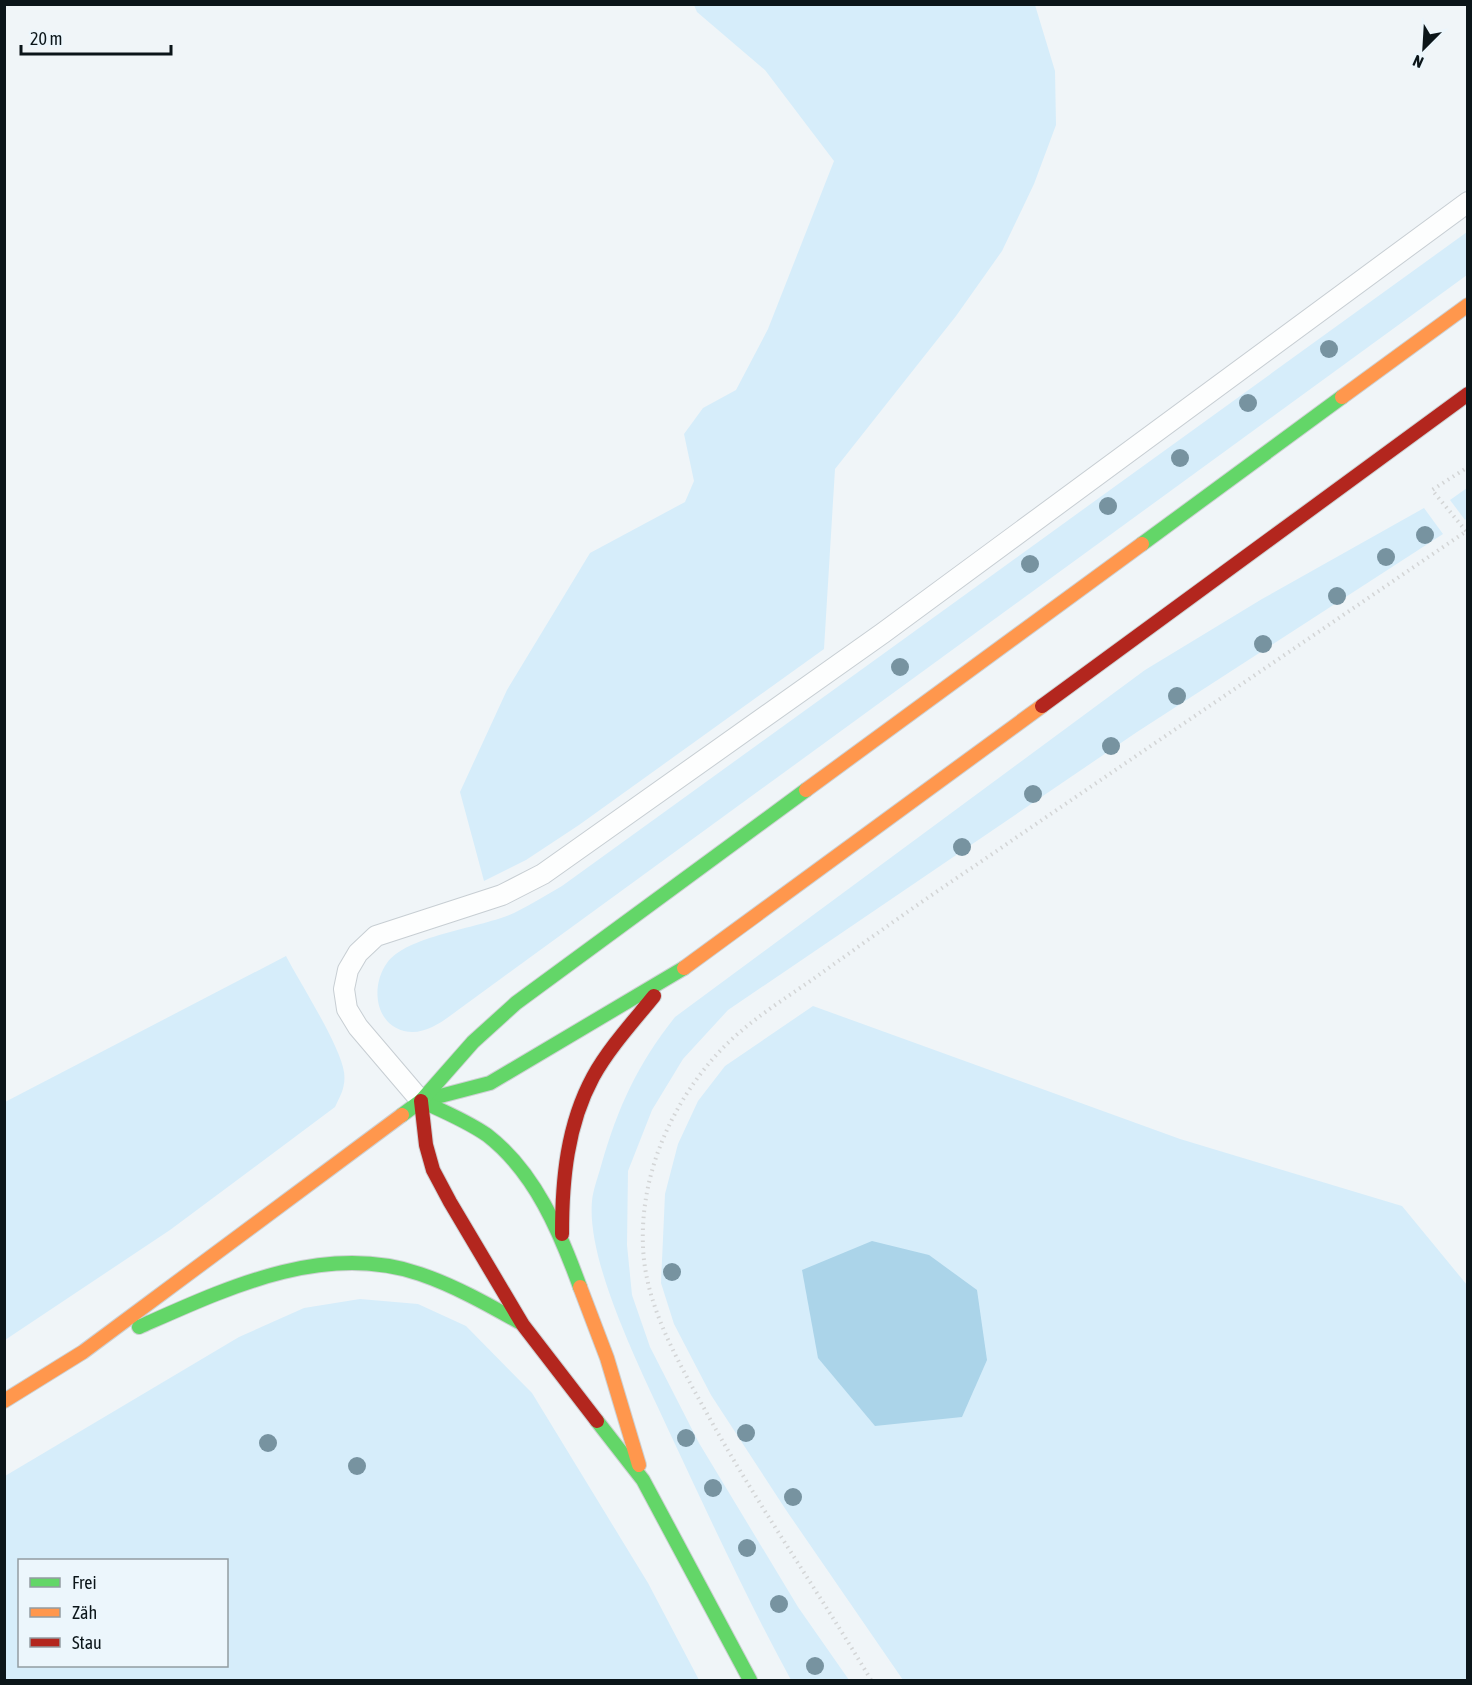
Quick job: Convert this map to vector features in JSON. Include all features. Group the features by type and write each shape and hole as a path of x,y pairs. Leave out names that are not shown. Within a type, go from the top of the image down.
{"main road":[{"path":"4,1401 82,1352 422,1101 460,1052 517,1002 1467,305"},
{"path":"422,1101 490,1083 667,981 1467,394"},
{"path":"562,1236 561,1197 566,1156 579,1108 593,1077 609,1053 667,981"},
{"path":"422,1101 456,1117 496,1143 527,1176 562,1236 612,1368 643,1480"},
{"path":"422,1101 426,1145 433,1170 524,1325 643,1480 750,1680"},
{"path":"82,1352 252,1279 295,1267 346,1261 375,1263 447,1284 486,1301 524,1325"}],"lane":[{"path":"422,1101 358,1027 347,1009 344,988 348,970 358,953 376,936 502,895 543,874 883,633 1467,202"}],"path":[{"path":"871,1680 838,1624 742,1477 685,1373 655,1307 645,1262 643,1219 650,1175 664,1135 699,1078 720,1051 756,1019 913,908 1467,531 1432,490 1467,467"}],"shaded area":[{"path":"694,5 1035,5 1055,71 1056,125 1034,184 1002,251 956,316 835,469 824,649 579,825 526,860 484,881 460,792 507,690 590,553 685,502 694,481 684,434 703,408 736,390 768,329 834,161 765,70 697,12"},
{"path":"1467,232 1467,275 446,1019 426,1029 412,1032 394,1027 386,1020 381,1012 377,992 382,972 397,953 428,939 514,913 562,886"},
{"path":"1467,488 1467,518 1465,520 1450,500"},
{"path":"1424,508 1443,534 1137,732 728,1010 683,1059 652,1110 628,1171 627,1245 632,1295 650,1347 699,1443 798,1607 849,1680 791,1680 731,1563 635,1358 599,1258 593,1228 593,1192 614,1125 639,1070 675,1017 1145,670 1262,599"},
{"path":"286,956 328,1031 341,1060 344,1082 335,1107 170,1230 5,1340 5,1102"},
{"path":"813,1006 1180,1139 1402,1206 1467,1285 1467,1680 903,1680 786,1510 711,1395 674,1324 661,1283 665,1194 678,1144 698,1101 725,1066"},
{"path":"360,1299 418,1304 466,1326 532,1393 648,1583 699,1680 5,1680 5,1476 239,1337 304,1308"}],"water":[{"path":"872,1241 929,1255 977,1290 987,1360 962,1417 875,1426 818,1358 802,1270"}],"traffic: fast":[{"path":"1142,544 1342,397"},
{"path":"402,1115 421,1101 473,1042 516,1003 806,790"},
{"path":"421,1101 490,1083 684,968"},
{"path":"421,1101 487,1135 519,1167 544,1204 564,1245 580,1287"},
{"path":"139,1327 240,1285 312,1266 348,1263 384,1265 420,1274 483,1302 519,1322"},
{"path":"597,1421 643,1480 750,1680"}],"traffic: slow":[{"path":"1342,397 1468,305"},
{"path":"806,790 1142,544"},
{"path":"684,968 1042,706"},
{"path":"4,1401 83,1352 402,1115"},
{"path":"580,1287 607,1358 639,1465"}],"traffic: jam":[{"path":"1042,706 1468,394"},
{"path":"562,1234 563,1193 568,1153 584,1095 606,1056 654,996"},
{"path":"421,1101 426,1145 433,1170 450,1202 523,1325 597,1421"}]}
